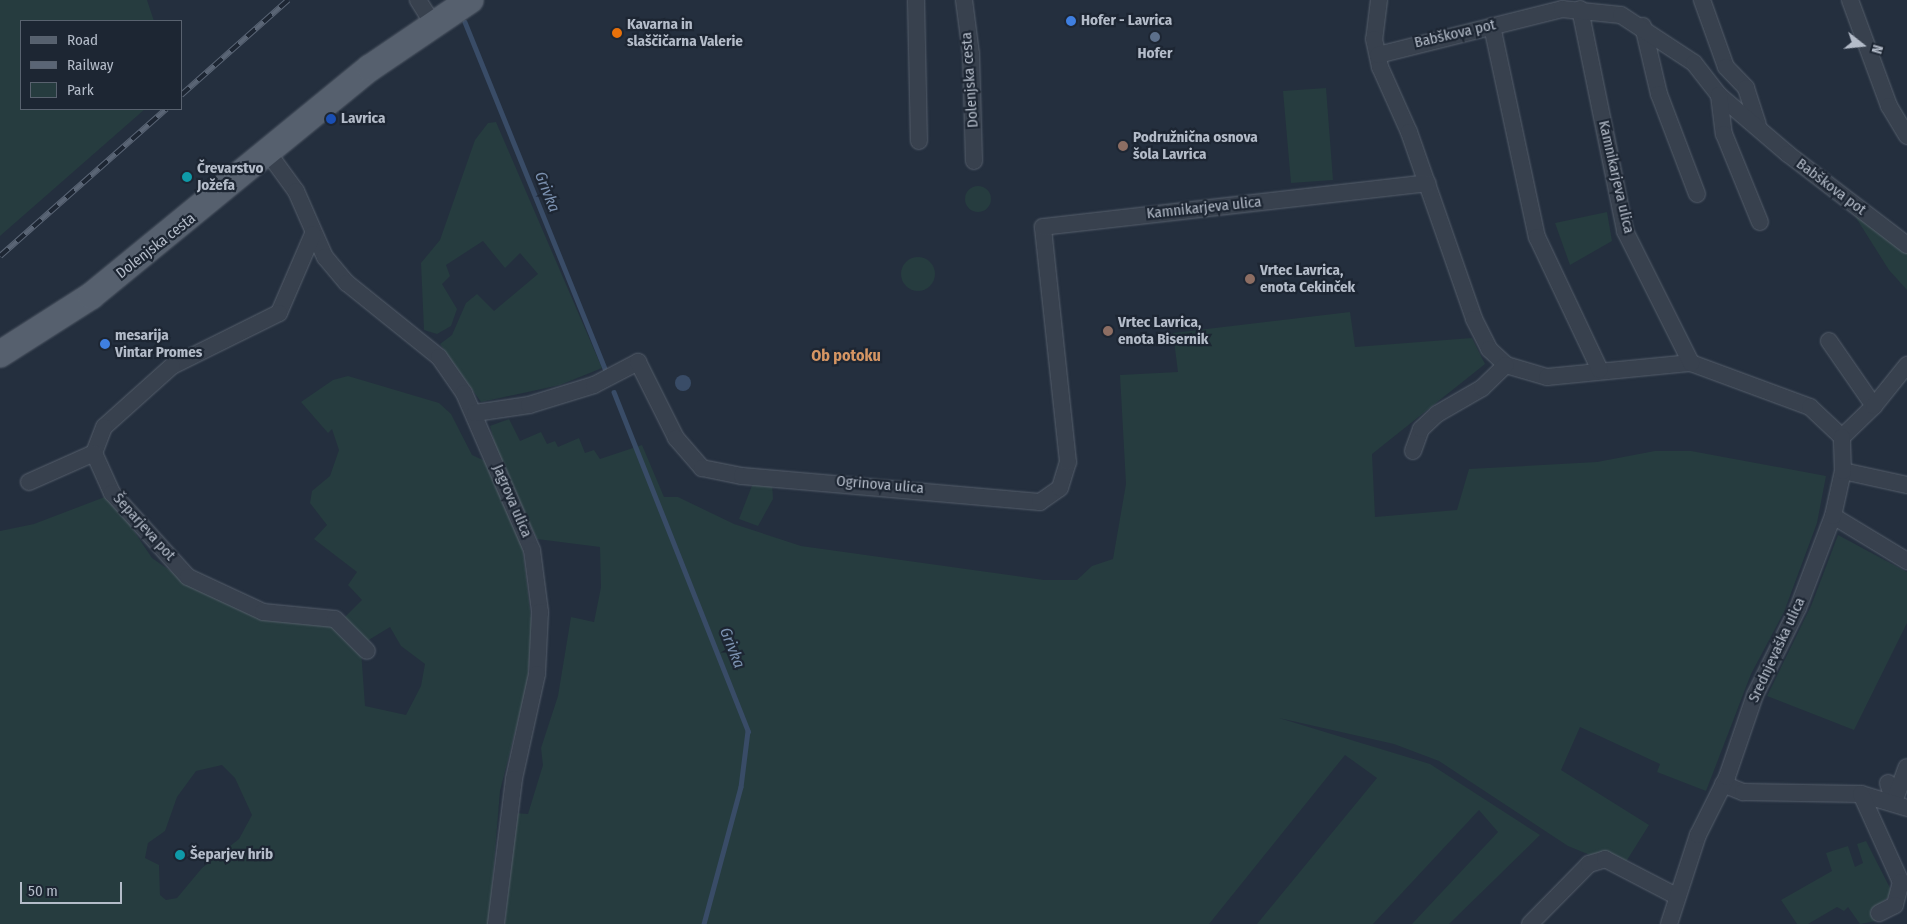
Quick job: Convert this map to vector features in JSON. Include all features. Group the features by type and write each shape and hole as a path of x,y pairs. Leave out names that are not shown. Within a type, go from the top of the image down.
{"main road":[{"name":"Dolenjska cesta","path":"0,354 91,296 432,22 470,0"}],"street":[{"path":"418,0 432,22"},
{"path":"916,0 919,141"},
{"name":"Dolenjska cesta","path":"964,0 971,54 974,160"},
{"path":"1379,0 1374,39 1378,55 1427,183 1474,319 1489,349 1506,366 1547,377 1600,370 1691,364 1810,408 1842,437 1905,372"},
{"name":"Babškova pot","path":"1702,0 1726,67 1746,88 1758,124"},
{"path":"1850,0 1889,106 1907,136"},
{"name":"Babškova pot","path":"1378,55 1492,26 1561,4 1621,15 1643,26 1694,63 1719,96 1758,124 1788,154 1907,244"},
{"name":"Kamnikarjeva ulica","path":"1580,9 1625,230 1691,364"},
{"path":"1492,26 1538,236 1600,370"},
{"path":"1643,26 1659,94 1696,194"},
{"name":"Babškova pot","path":"1719,96 1724,134 1760,222"},
{"name":"Jagrova ulica","path":"269,154 296,191 313,234 325,257 347,283 439,357 474,413 532,550 540,612 537,674 514,779 496,924"},
{"name":"Kamnikarjeva ulica","path":"1070,225 1427,183"},
{"name":"Ogrinova ulica","path":"474,413 538,402 594,385 638,362 666,418 692,460 720,473 923,489 1027,503 1040,502 1060,488 1068,462 1042,227 1070,225"},
{"path":"29,482 94,453 104,427 172,366 279,313 313,234"},
{"path":"1829,341 1874,406"},
{"path":"1413,451 1421,429 1437,414 1482,388 1506,366"},
{"name":"Srednjevaška ulica","path":"1669,924 1676,896 1698,835 1722,784 1755,695 1798,608 1833,516 1843,472 1842,437"},
{"name":"Šeparjeva pot","path":"94,453 112,493 188,577 263,612 335,619 367,651"},
{"path":"1843,472 1907,485"},
{"path":"1833,516 1907,561"},
{"path":"1900,805 1907,767"},
{"path":"1888,783 1900,805"},
{"path":"1722,784 1744,792 1862,794 1900,805"},
{"path":"1862,794 1901,882 1895,905 1880,913"},
{"path":"1530,924 1590,864 1606,859 1676,896"}],"green space":[{"path":"0,0 147,0 154,20 20,20 20,110 144,110 0,236"},
{"path":"1326,88 1333,180 1291,183 1283,91"},
{"path":"496,122 602,368 560,385 481,402 440,344 452,335 466,303 477,294 494,311 538,274 520,253 505,268 483,241 446,265 450,276 442,284 457,309 451,326 437,334 424,330 421,263 440,240 475,140 488,123"},
{"path":"978,186 987,190 991,199 987,208 978,212 969,208 965,199 969,190"},
{"path":"1607,212 1612,241 1570,265 1555,223"},
{"path":"1853,213 1907,253 1907,290 1889,270"},
{"path":"918,257 925,258 930,262 934,267 934,281 930,286 925,290 918,291 911,290 906,286 902,281 901,274 902,267 906,262 911,258"},
{"path":"1350,312 1355,347 1472,338 1485,364 1372,454 1375,517 1457,510 1469,469 1597,462 1655,451 1691,451 1826,476 1817,523 1784,612 1751,674 1706,791 1657,772 1660,764 1580,727 1561,770 1649,825 1622,868 1568,846 1439,761 1394,744 1279,718 1430,764 1540,835 1449,924 1412,924 1498,832 1479,810 1373,924 1257,924 1377,778 1345,755 1209,924 505,924 515,813 528,814 543,765 541,748 558,696 571,617 594,622 601,587 600,547 537,539 498,456 490,426 509,419 520,441 541,432 547,444 555,441 558,447 579,438 585,453 594,450 600,459 642,445 664,497 678,497 734,524 801,546 1044,580 1077,580 1092,566 1113,559 1126,484 1120,375 1178,372 1173,333"},
{"path":"348,376 439,403 451,414 472,455 485,461 522,544 532,626 527,685 500,791 489,924 0,924 0,531 34,524 110,495 152,558 175,574 211,594 316,620 337,629 361,650 365,706 406,715 421,686 425,664 401,646 390,627 367,641 343,619 362,600 348,585 357,572 314,539 327,525 310,503 312,491 330,476 339,450 332,429 328,433 301,402 333,380","holes":["222,765 235,778 252,815 239,839 202,868 177,898 166,900 160,895 159,865 145,858 148,843 165,831 177,797 196,771"]},
{"path":"753,483 772,483 773,499 758,526 739,519"},
{"path":"1838,535 1907,572 1907,623 1854,730 1767,696 1811,606"},
{"path":"1866,841 1891,890 1890,896 1870,911 1876,921 1860,924 1848,907 1844,911 1837,907 1808,924 1797,924 1781,900 1832,871 1826,853 1848,846 1855,867 1863,863 1857,844"}],"water":[{"path":"680,375 686,375 691,380 689,389 680,391 675,386 675,380"}],"waterway":[{"name":"Grivka","path":"465,22 606,371"},
{"name":"Grivka","path":"614,392 748,731 741,787 704,924"}],"railway":[{"path":"182,94 288,0"},
{"path":"0,256 165,110"}],"place":[{"name":"Hofer - Lavrica","path":"1071,21"},
{"name":"Kavarna in slaščičarna Valerie","path":"617,33"},
{"name":"Hofer","path":"1155,37"},
{"name":"Lavrica","path":"331,119"},
{"name":"Podružnična osnova šola Lavrica","path":"1123,146"},
{"name":"Črevarstvo Jožefa","path":"187,177"},
{"name":"Vrtec Lavrica, enota Cekinček","path":"1250,279"},
{"name":"Vrtec Lavrica, enota Bisernik","path":"1108,331"},
{"name":"mesarija Vintar Promes","path":"105,344"},
{"name":"Šeparjev hrib","path":"180,855"}],"district":[{"name":"Ob potoku","path":"846,356"}]}
